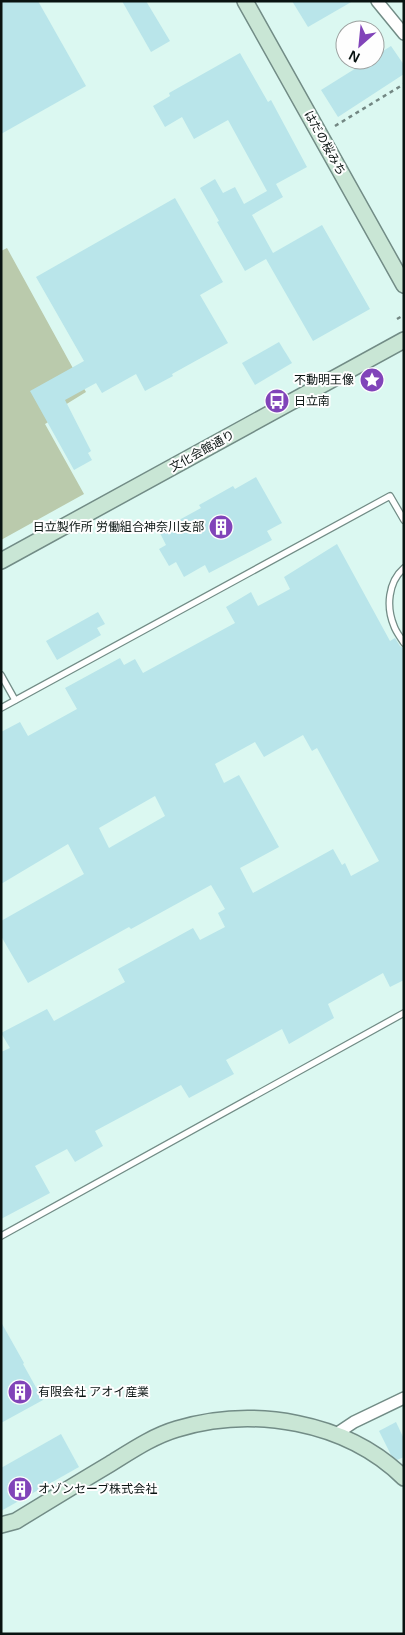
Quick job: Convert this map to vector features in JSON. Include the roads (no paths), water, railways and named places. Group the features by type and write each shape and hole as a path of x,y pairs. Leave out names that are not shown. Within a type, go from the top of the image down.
{"street":[{"name":"はだの桜みち","path":"245,1 404,285"},
{"path":"377,1 404,34"},
{"name":"文化会館通り","path":"1,561 404,340"},
{"path":"336,1434 354,1422 404,1398"},
{"path":"1,1525 16,1521 141,1445 176,1429 235,1418 299,1423 336,1434 375,1455 404,1478"}],"lane":[{"path":"1,708 390,496 404,520"},
{"path":"404,568 393,582 390,608 394,626 404,643"},
{"path":"1,675 15,700"},
{"path":"1,1236 404,1013"}],"place":[{"name":"不動明王像","path":"372,380"},
{"name":"日立南","path":"277,401"},
{"name":"日立製作所 労働組合神奈川支部","path":"221,527"},
{"name":"有限会社 アオイ産業","path":"20,1392"},
{"name":"オゾンセーブ株式会社","path":"20,1489"}]}
